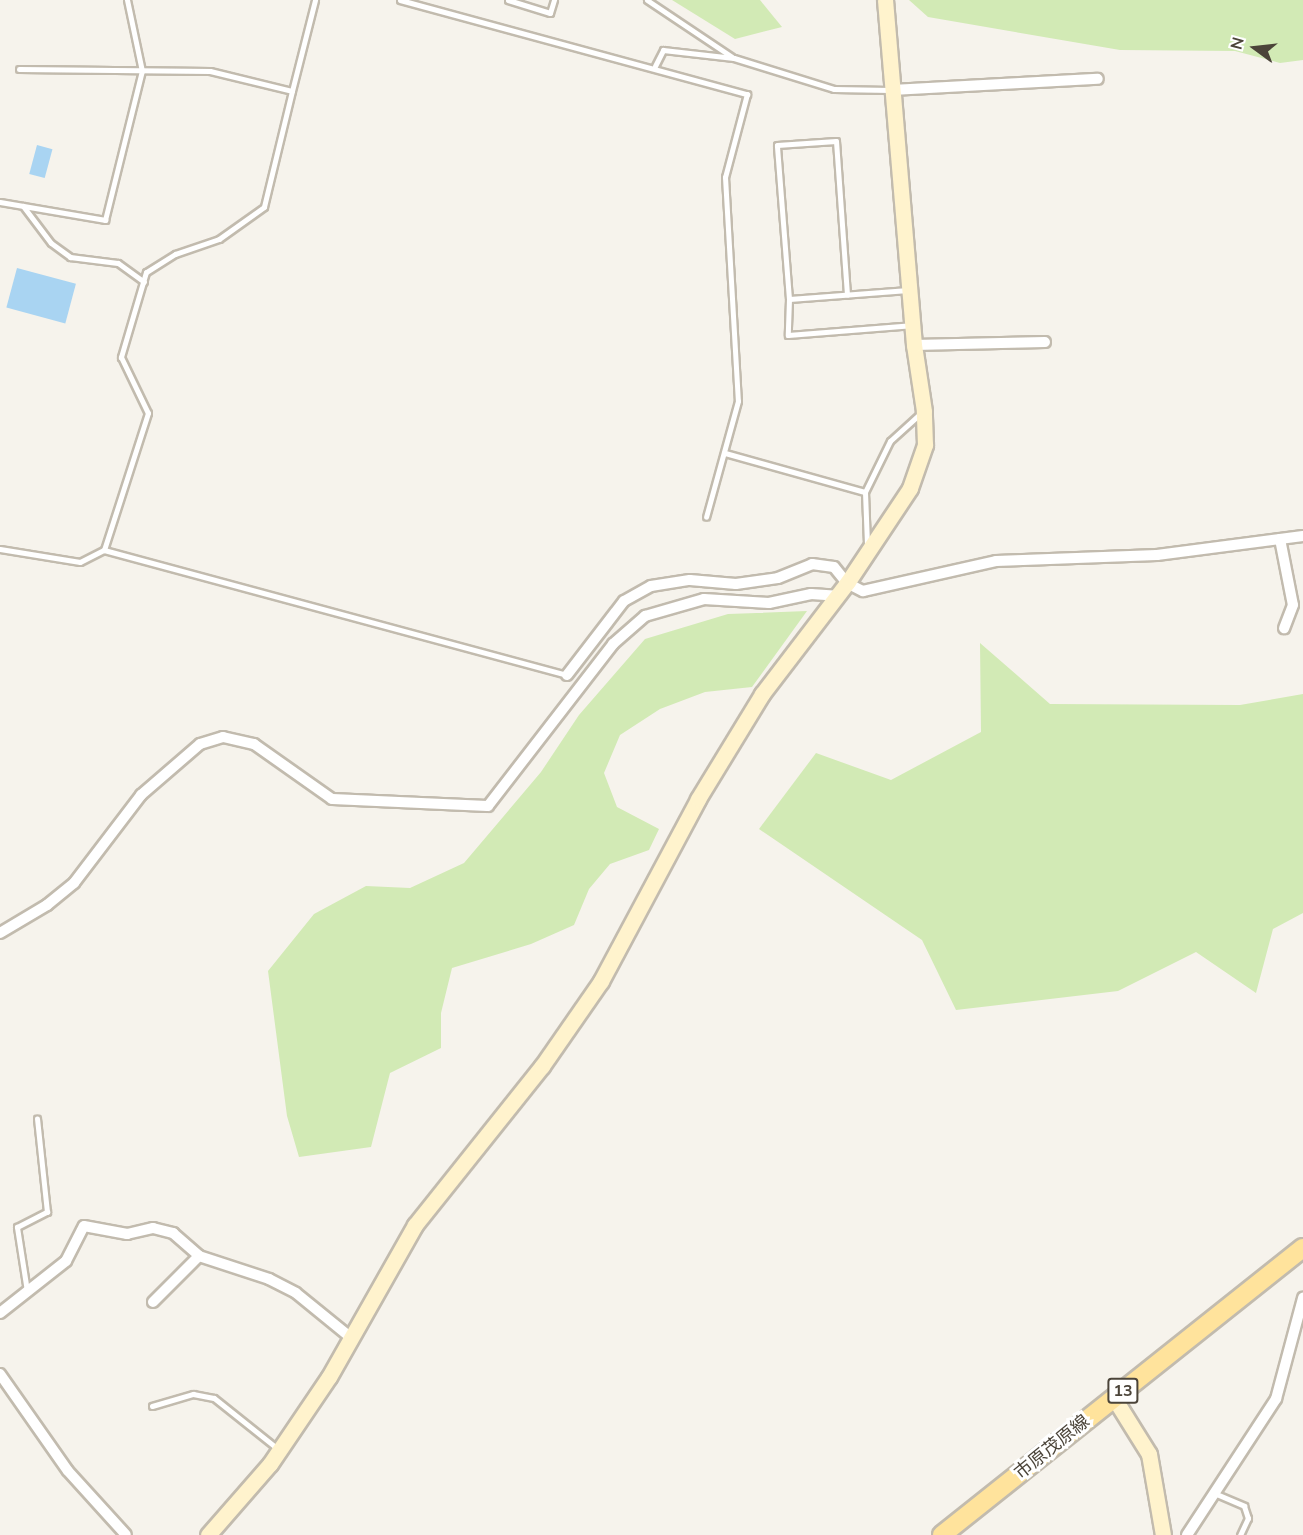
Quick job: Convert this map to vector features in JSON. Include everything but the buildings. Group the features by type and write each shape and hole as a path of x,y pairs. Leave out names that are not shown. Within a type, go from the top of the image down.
{"main road":[{"name":"市原茂原線","path":"942,1535 1303,1248"}],"street":[{"path":"208,1535 280,1450 329,1377 415,1225 542,1066 601,981 698,800 762,694 847,583 910,488 925,445 924,411 912,325 885,0"},
{"path":"892,90 1098,78"},
{"path":"914,345 1045,342"},
{"path":"567,675 624,601 651,586 690,580 736,584 778,578 812,564 834,567 847,583 863,591 996,561 1157,555 1303,536"},
{"path":"1280,539 1293,605 1284,628"},
{"path":"0,933 47,905 74,883 141,795 200,744 223,737 254,744 332,799 488,806 613,644 645,616 704,599 769,603 811,594 837,596"},
{"path":"0,1313 66,1261 84,1226 127,1234 153,1228 172,1233 200,1257 269,1279 296,1293 350,1337"},
{"path":"153,1302 200,1257"},
{"path":"1187,1535 1276,1399 1303,1298"},
{"path":"0,1374 68,1471 126,1535"},
{"path":"1114,1398 1149,1454 1163,1535"}],"lane":[{"path":"0,202 105,220 142,71 127,0"},
{"path":"104,550 148,413 121,357 146,272 166,260 219,239 264,207 315,0"},
{"path":"400,0 655,66 747,94 725,177 738,401 706,518"},
{"path":"508,0 550,13 554,0"},
{"path":"647,0 734,58"},
{"path":"655,66 663,50 734,58 834,89 892,90"},
{"path":"19,69 210,71 292,91"},
{"path":"847,295 836,141 777,145 789,299 788,335 912,325"},
{"path":"23,206 51,243 70,257 118,263 144,282"},
{"path":"789,299 909,290"},
{"path":"868,549 865,492 890,441 924,411"},
{"path":"725,453 865,492"},
{"path":"0,549 80,562 104,550 567,675"},
{"path":"27,1293 17,1227 47,1212 37,1119"},
{"path":"152,1406 193,1394 214,1398 280,1450"},
{"path":"1214,1493 1244,1506 1248,1518 1240,1535"}],"green space":[{"path":"672,0 760,0 782,27 735,39"},
{"path":"909,0 1303,0 1303,60 1280,63 1235,51 1120,50 928,17"},
{"path":"807,611 752,687 705,692 660,709 620,735 604,773 617,807 659,829 649,850 610,864 589,889 574,925 531,944 452,968 441,1013 441,1048 390,1073 371,1147 299,1157 287,1116 268,971 314,914 366,886 410,888 464,863 541,772 579,715 645,639 728,614"},
{"path":"980,643 1050,704 1240,705 1303,694 1303,913 1273,929 1256,993 1196,952 1118,991 956,1010 922,940 759,829 816,753 891,780 981,732"}],"water":[{"path":"37,145 52,149 45,178 29,174"},
{"path":"17,268 76,284 65,323 6,308"}]}
